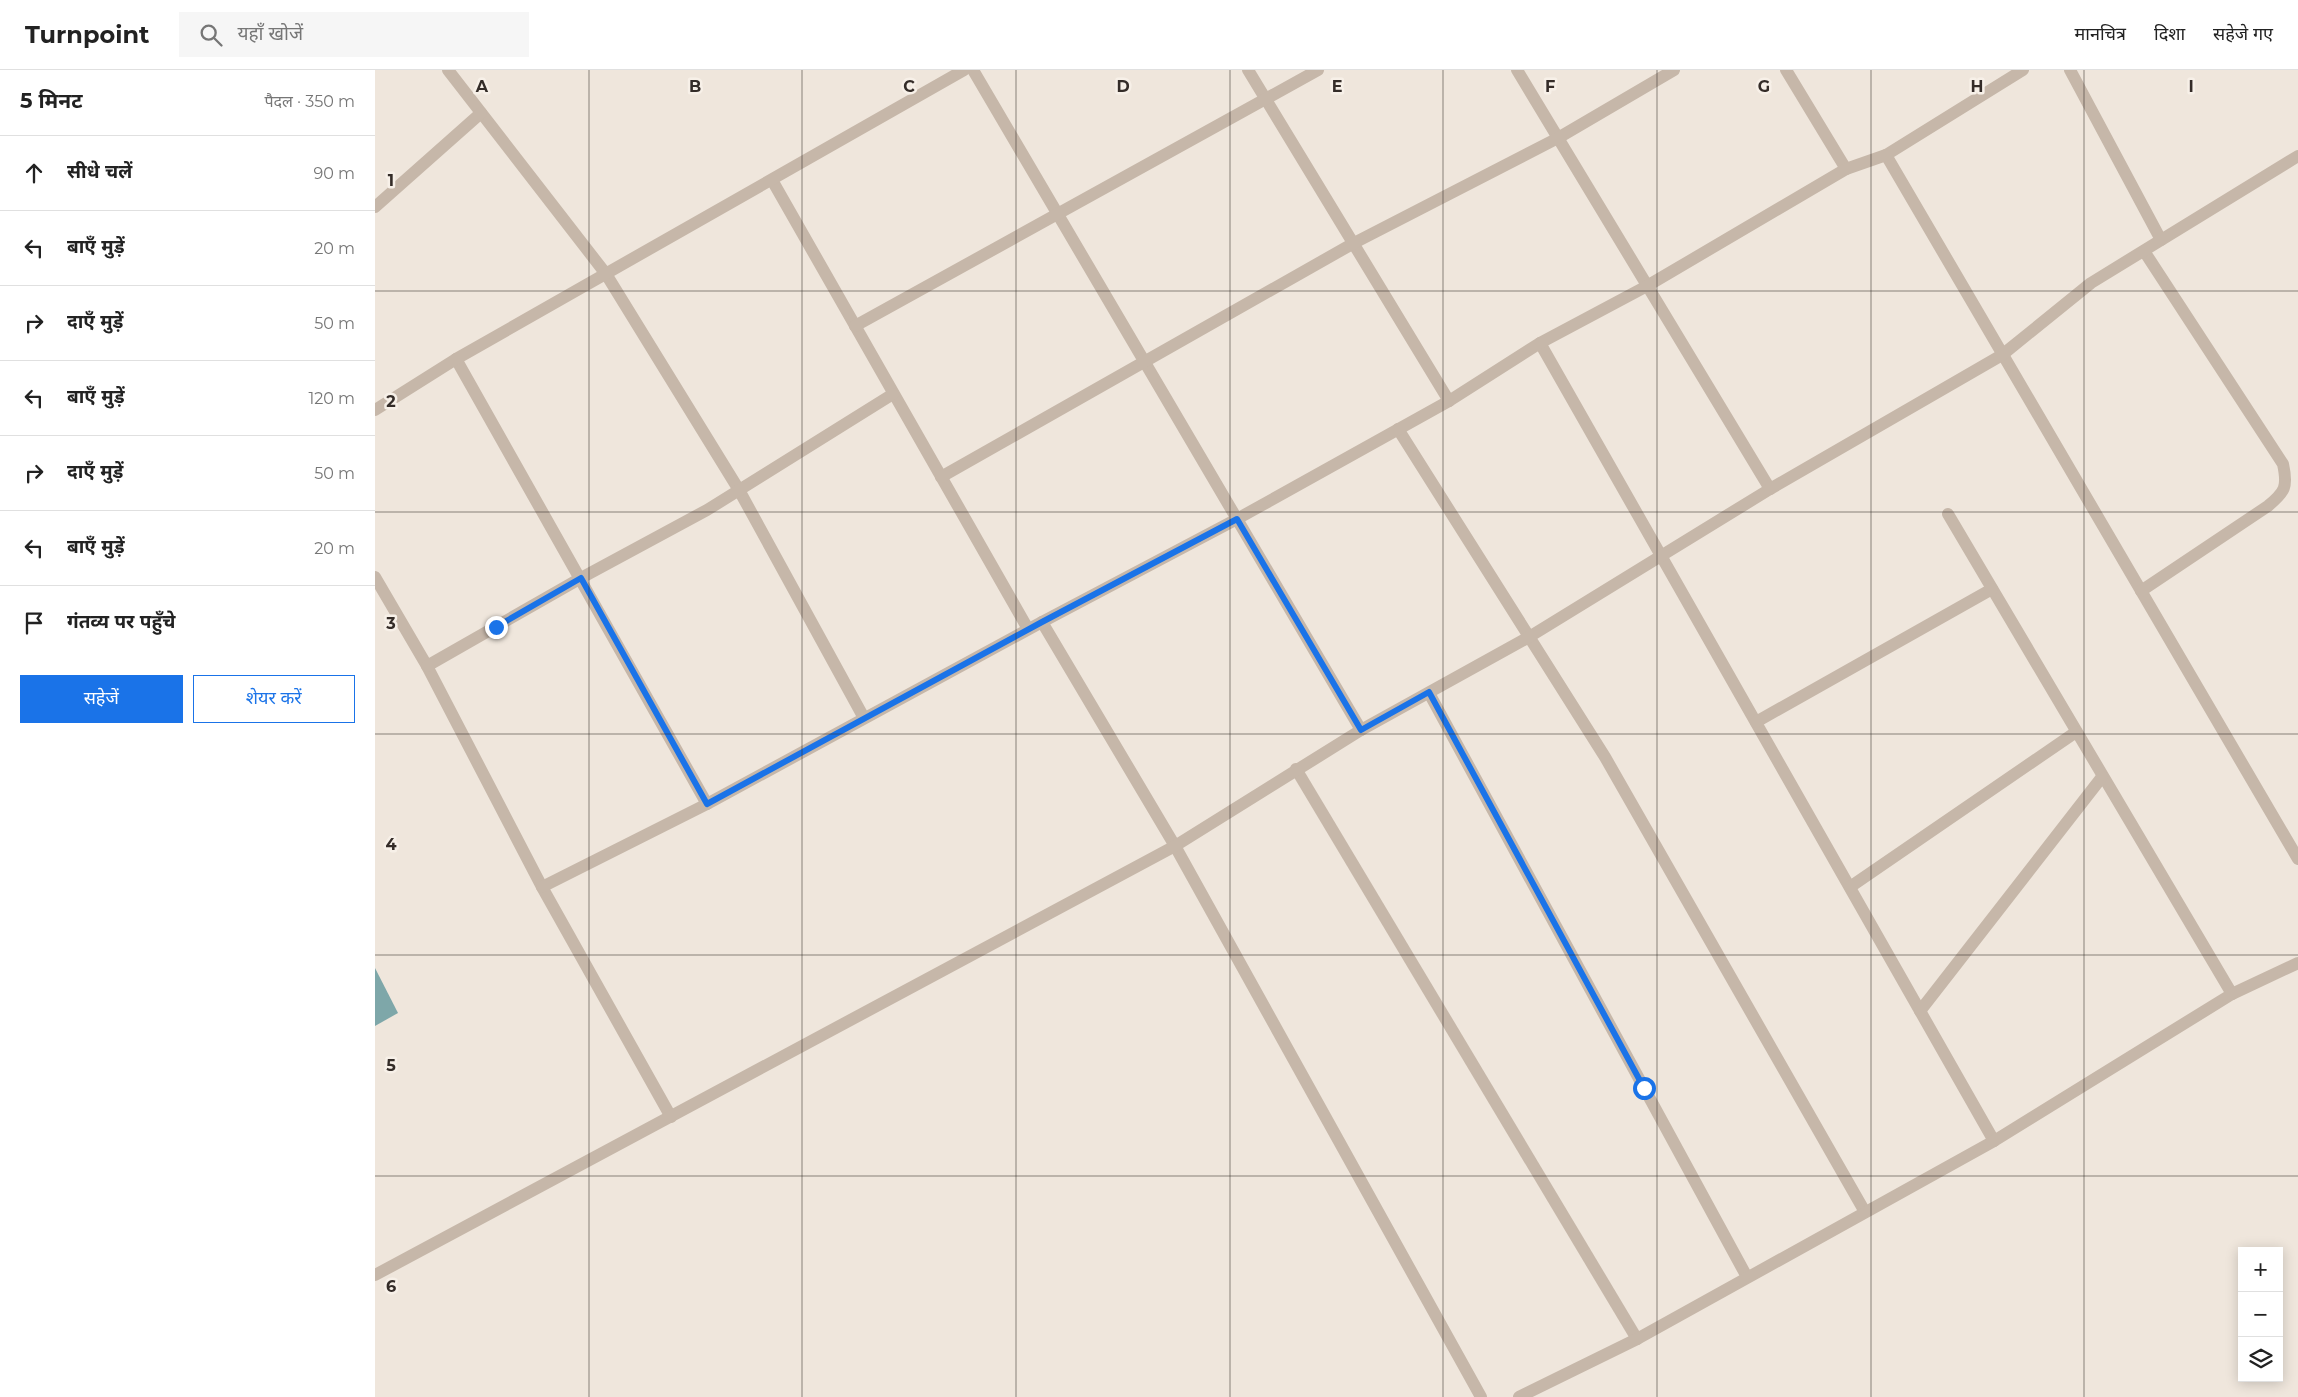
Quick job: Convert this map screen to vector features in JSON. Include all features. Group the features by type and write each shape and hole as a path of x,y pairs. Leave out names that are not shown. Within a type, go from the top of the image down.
{"street":[{"path":"448,70 606,274 739,490 864,718"},
{"path":"375,410 456,359 964,70"},
{"path":"973,70 1361,730"},
{"path":"1248,70 1449,401"},
{"path":"855,326 1318,70"},
{"path":"1517,70 1770,489"},
{"path":"941,477 1354,243 1558,138 1674,70"},
{"path":"1786,70 1846,169"},
{"path":"542,887 707,804 1042,622 1237,519 1449,401 1540,343 1647,286 1846,169 1886,155 2023,70"},
{"path":"2070,70 2161,240"},
{"path":"375,206 481,113"},
{"path":"1886,155 2298,859"},
{"path":"375,1275 1175,846 1361,730 1529,636 1662,557 1770,489 2002,355 2091,283 2298,156"},
{"path":"772,180 1028,630"},
{"path":"2141,590 2268,506 2281,495 2287,480 2283,464 2144,251"},
{"path":"1540,343 1994,1141"},
{"path":"456,359 707,804"},
{"path":"427,666 739,490 893,394"},
{"path":"1398,429 1605,757 1865,1212"},
{"path":"1948,514 2232,994"},
{"path":"375,577 427,666 542,887 671,1117"},
{"path":"1755,722 1992,589"},
{"path":"1042,622 1175,846 1481,1397"},
{"path":"1429,692 1747,1277"},
{"path":"1850,888 2076,732"},
{"path":"1296,769 1637,1339"},
{"path":"1920,1011 2102,777"},
{"path":"1519,1397 1637,1339 1994,1141 2232,994 2298,963"}],"water":[{"path":"375,968 398,1013 375,1026"}],"route":[{"path":"496,627 581,578 707,804 1042,622 1237,519 1361,730 1429,692 1644,1088"}]}
